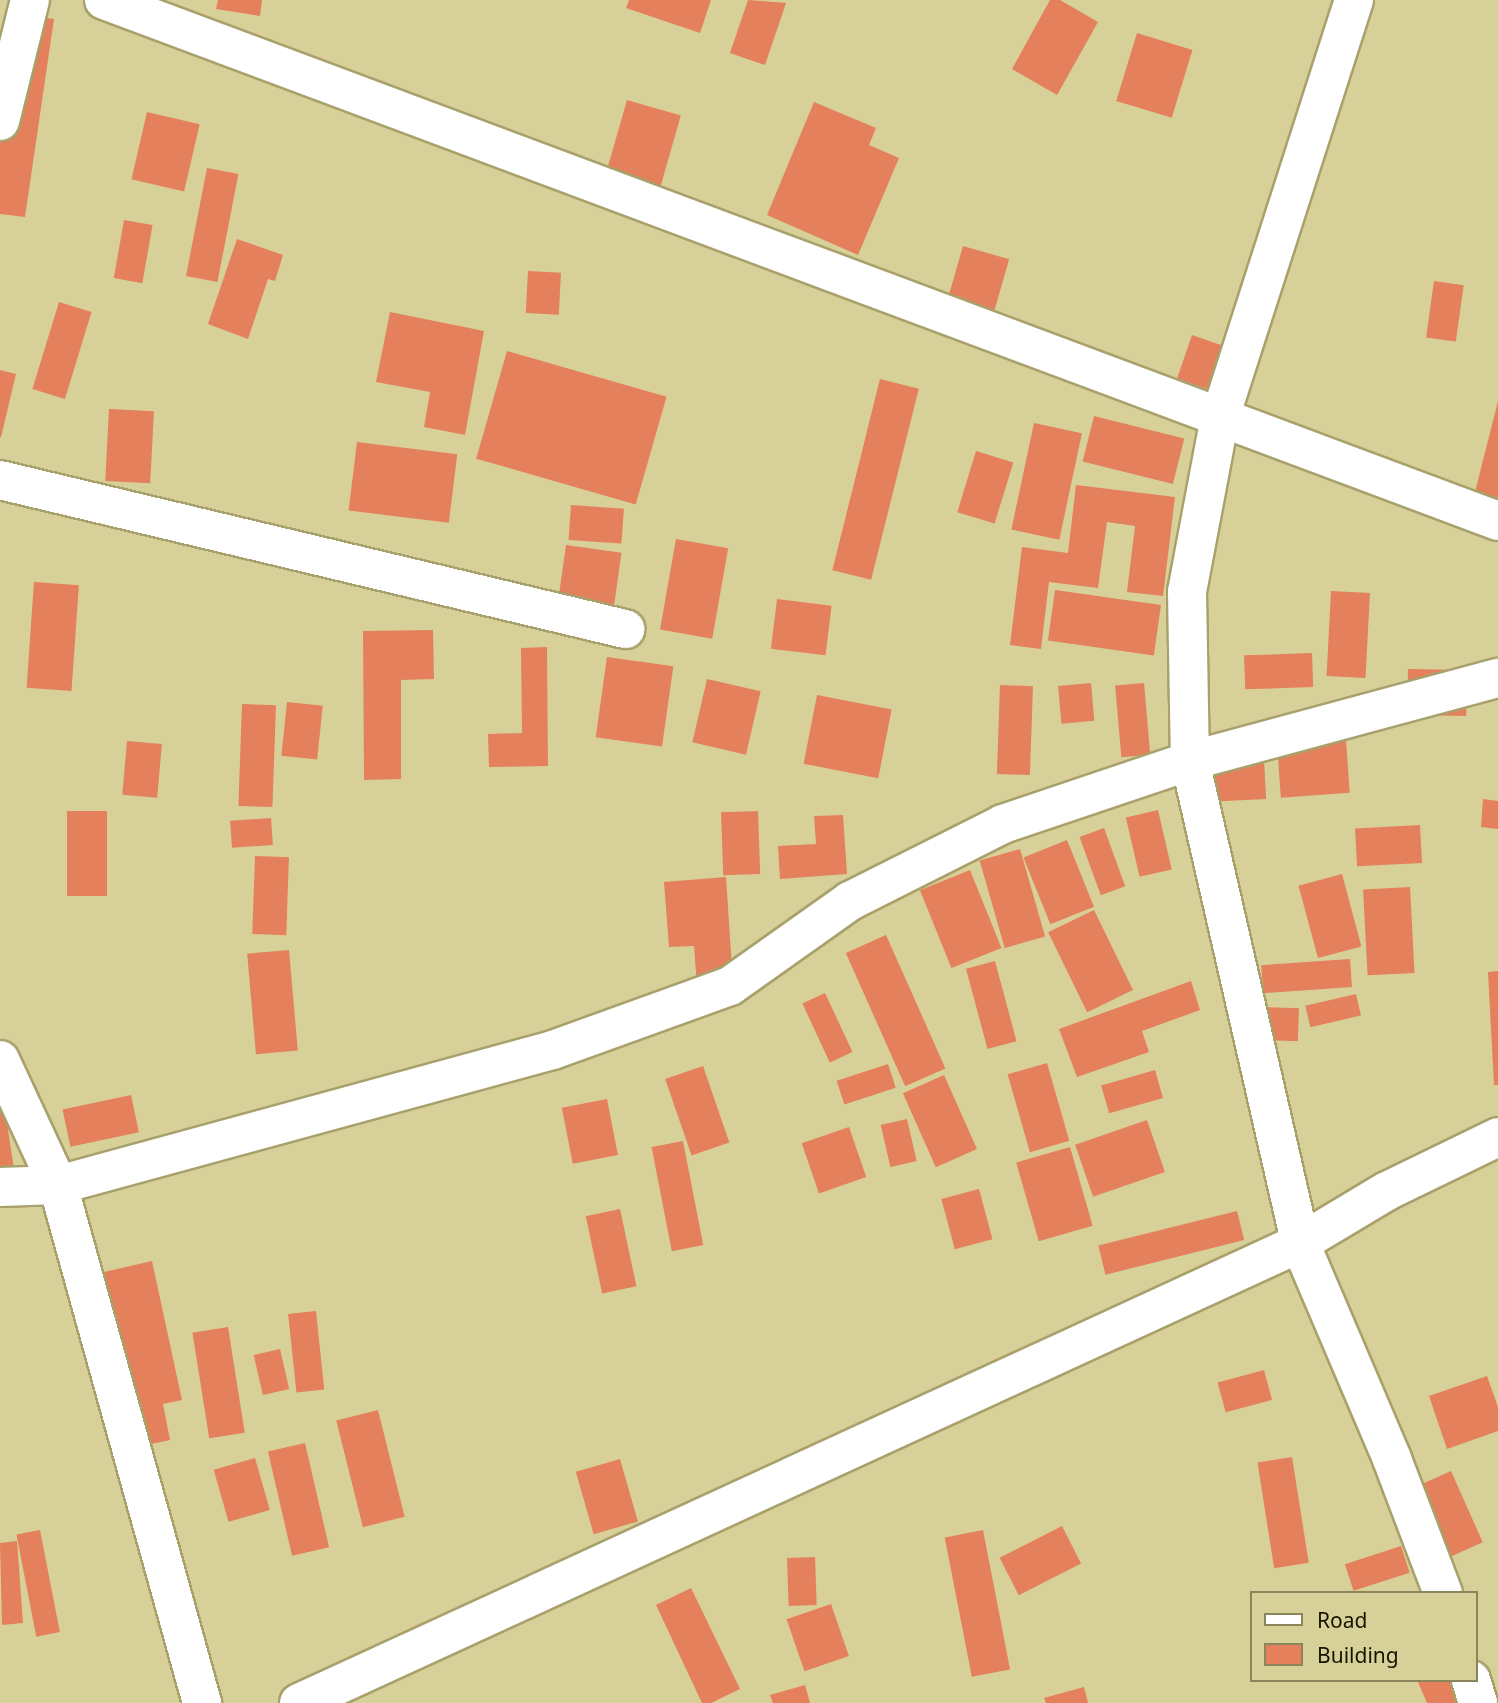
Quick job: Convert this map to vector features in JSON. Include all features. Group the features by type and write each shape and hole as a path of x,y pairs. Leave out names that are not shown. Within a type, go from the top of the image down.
{"street":[{"path":"0,121 30,0"},
{"path":"104,0 1498,521"},
{"path":"1354,0 1220,417 1186,592 1190,761 1300,1243 1402,1483 1442,1591"},
{"path":"0,480 625,629"},
{"path":"0,1187 58,1185 553,1049 730,986 849,901 1003,824 1190,761 1498,678"},
{"path":"0,1060 58,1185 202,1703"},
{"path":"299,1703 1300,1243 1387,1191 1498,1137"},
{"path":"1472,1682 1478,1703"}],"building":[{"path":"218,0 262,0 260,16 216,9"},
{"path":"629,0 711,0 700,33 626,8"},
{"path":"748,0 786,3 765,65 730,53"},
{"path":"1050,0 1060,0 1098,22 1057,95 1012,69"},
{"path":"9,13 54,19 25,217 0,214 0,34 6,35"},
{"path":"1137,33 1192,50 1172,118 1116,101"},
{"path":"627,100 681,115 660,189 606,174"},
{"path":"814,102 876,128 869,145 899,158 858,255 767,215"},
{"path":"147,112 200,124 184,191 131,179"},
{"path":"207,168 238,174 217,282 186,276"},
{"path":"124,220 153,225 142,283 114,278"},
{"path":"237,239 283,255 275,281 268,279 248,339 208,324"},
{"path":"963,246 1009,259 991,321 945,308"},
{"path":"528,271 561,273 559,315 526,313"},
{"path":"1434,281 1464,285 1456,342 1426,337"},
{"path":"59,302 92,312 65,399 32,389"},
{"path":"390,312 484,331 465,435 424,427 430,392 376,382"},
{"path":"1192,335 1226,347 1211,390 1177,378"},
{"path":"507,351 667,397 636,504 476,459"},
{"path":"0,370 16,374 1,437 0,437"},
{"path":"880,379 919,389 871,580 832,570"},
{"path":"1498,401 1498,502 1474,496"},
{"path":"109,409 154,411 150,483 105,481"},
{"path":"1094,416 1184,438 1173,484 1083,462"},
{"path":"1034,423 1082,433 1059,540 1011,530"},
{"path":"357,442 457,454 449,523 349,510"},
{"path":"976,451 1013,462 995,524 957,512"},
{"path":"1076,485 1175,497 1163,596 1127,592 1135,526 1107,522 1098,588 1049,582 1041,649 1010,645 1022,547 1068,553"},
{"path":"571,505 624,509 621,544 569,540"},
{"path":"676,539 728,548 712,639 660,630"},
{"path":"566,545 621,553 614,609 558,601"},
{"path":"34,582 79,585 71,691 27,688"},
{"path":"1055,590 1161,605 1154,655 1048,641"},
{"path":"1331,591 1370,593 1365,678 1327,676"},
{"path":"777,599 832,606 825,655 771,649"},
{"path":"433,630 434,679 401,680 401,779 364,780 363,631"},
{"path":"547,647 548,766 489,767 488,734 522,733 521,648"},
{"path":"1312,653 1313,687 1245,689 1244,655"},
{"path":"607,657 673,666 662,747 596,737"},
{"path":"1408,669 1467,670 1466,716 1407,715"},
{"path":"707,679 761,691 746,755 692,742"},
{"path":"1091,683 1094,721 1061,724 1058,686"},
{"path":"1144,683 1150,755 1121,757 1115,686"},
{"path":"1000,685 1033,686 1030,775 997,774"},
{"path":"817,695 892,710 878,778 804,764"},
{"path":"287,702 323,706 317,759 281,756"},
{"path":"242,704 276,705 272,807 238,806"},
{"path":"1263,740 1266,799 1215,802 1212,743"},
{"path":"1346,740 1350,793 1281,798 1277,745"},
{"path":"127,741 162,744 157,798 122,795"},
{"path":"1483,799 1498,801 1498,829 1481,827"},
{"path":"1158,810 1172,869 1140,877 1126,817"},
{"path":"67,811 107,811 107,896 67,896"},
{"path":"758,811 760,874 723,875 721,812"},
{"path":"843,815 847,874 780,879 778,846 816,844 814,816"},
{"path":"271,818 273,845 232,848 230,821"},
{"path":"1420,825 1422,863 1357,866 1355,828"},
{"path":"1104,828 1125,886 1101,895 1080,837"},
{"path":"1067,840 1094,907 1050,924 1023,858"},
{"path":"1020,849 1045,936 1005,948 980,861"},
{"path":"255,856 289,857 286,935 252,934"},
{"path":"970,870 1001,948 951,968 920,890"},
{"path":"1342,874 1361,946 1318,958 1299,886"},
{"path":"726,877 733,983 697,986 694,946 669,947 664,882"},
{"path":"1410,887 1415,973 1368,975 1363,889"},
{"path":"1094,910 1133,990 1087,1012 1048,932"},
{"path":"886,935 945,1068 905,1086 846,953"},
{"path":"289,950 298,1051 256,1054 247,954"},
{"path":"1350,959 1352,987 1263,993 1261,965"},
{"path":"995,961 1016,1041 988,1049 966,969"},
{"path":"1498,971 1498,1085 1494,1085 1488,972"},
{"path":"1191,981 1200,1010 1142,1031 1149,1052 1077,1077 1059,1029"},
{"path":"825,993 852,1052 830,1062 802,1004"},
{"path":"1356,994 1361,1015 1310,1027 1305,1006"},
{"path":"1263,1007 1299,1008 1298,1041 1262,1040"},
{"path":"1047,1063 1069,1141 1030,1152 1008,1074"},
{"path":"888,1064 896,1088 844,1104 837,1081"},
{"path":"703,1066 729,1143 692,1156 665,1079"},
{"path":"1155,1070 1163,1098 1109,1113 1101,1085"},
{"path":"944,1075 977,1149 936,1167 903,1093"},
{"path":"0,1079 15,1175 0,1177"},
{"path":"131,1095 139,1132 70,1147 63,1110"},
{"path":"607,1099 618,1155 573,1164 562,1108"},
{"path":"907,1119 917,1161 890,1167 881,1125"},
{"path":"1147,1120 1165,1172 1093,1197 1075,1145"},
{"path":"849,1127 866,1177 819,1193 802,1143"},
{"path":"683,1141 703,1245 672,1251 652,1147"},
{"path":"1070,1147 1093,1226 1039,1241 1016,1162"},
{"path":"979,1189 992,1239 955,1249 941,1199"},
{"path":"620,1209 636,1286 602,1294 586,1216"},
{"path":"1237,1211 1244,1240 1106,1275 1098,1246"},
{"path":"152,1261 182,1400 163,1404 170,1440 142,1446 104,1272"},
{"path":"316,1311 324,1390 296,1392 288,1314"},
{"path":"228,1327 245,1433 209,1438 192,1333"},
{"path":"280,1349 289,1389 263,1395 254,1355"},
{"path":"1264,1370 1272,1400 1226,1412 1218,1382"},
{"path":"1487,1376 1498,1407 1498,1431 1447,1449 1429,1396"},
{"path":"378,1410 405,1517 363,1527 336,1420"},
{"path":"305,1443 329,1547 292,1556 268,1452"},
{"path":"1292,1457 1309,1563 1274,1568 1257,1462"},
{"path":"255,1458 270,1510 229,1522 214,1470"},
{"path":"620,1459 638,1521 594,1534 576,1472"},
{"path":"1451,1471 1483,1542 1443,1560 1411,1489"},
{"path":"1062,1526 1081,1563 1019,1595 1000,1558"},
{"path":"40,1530 60,1632 36,1637 16,1535"},
{"path":"983,1530 1010,1669 972,1677 945,1537"},
{"path":"17,1541 23,1623 2,1625 0,1543"},
{"path":"1401,1546 1410,1573 1354,1591 1345,1564"},
{"path":"815,1557 817,1605 789,1606 787,1558"},
{"path":"691,1588 740,1689 711,1703 702,1703 656,1605"},
{"path":"831,1604 849,1656 804,1671 787,1619"},
{"path":"1418,1682 1455,1682 1462,1700 1454,1703 1427,1703"},
{"path":"805,1685 810,1703 773,1703 770,1695"},
{"path":"1084,1687 1088,1703 1046,1703 1044,1698"}]}
